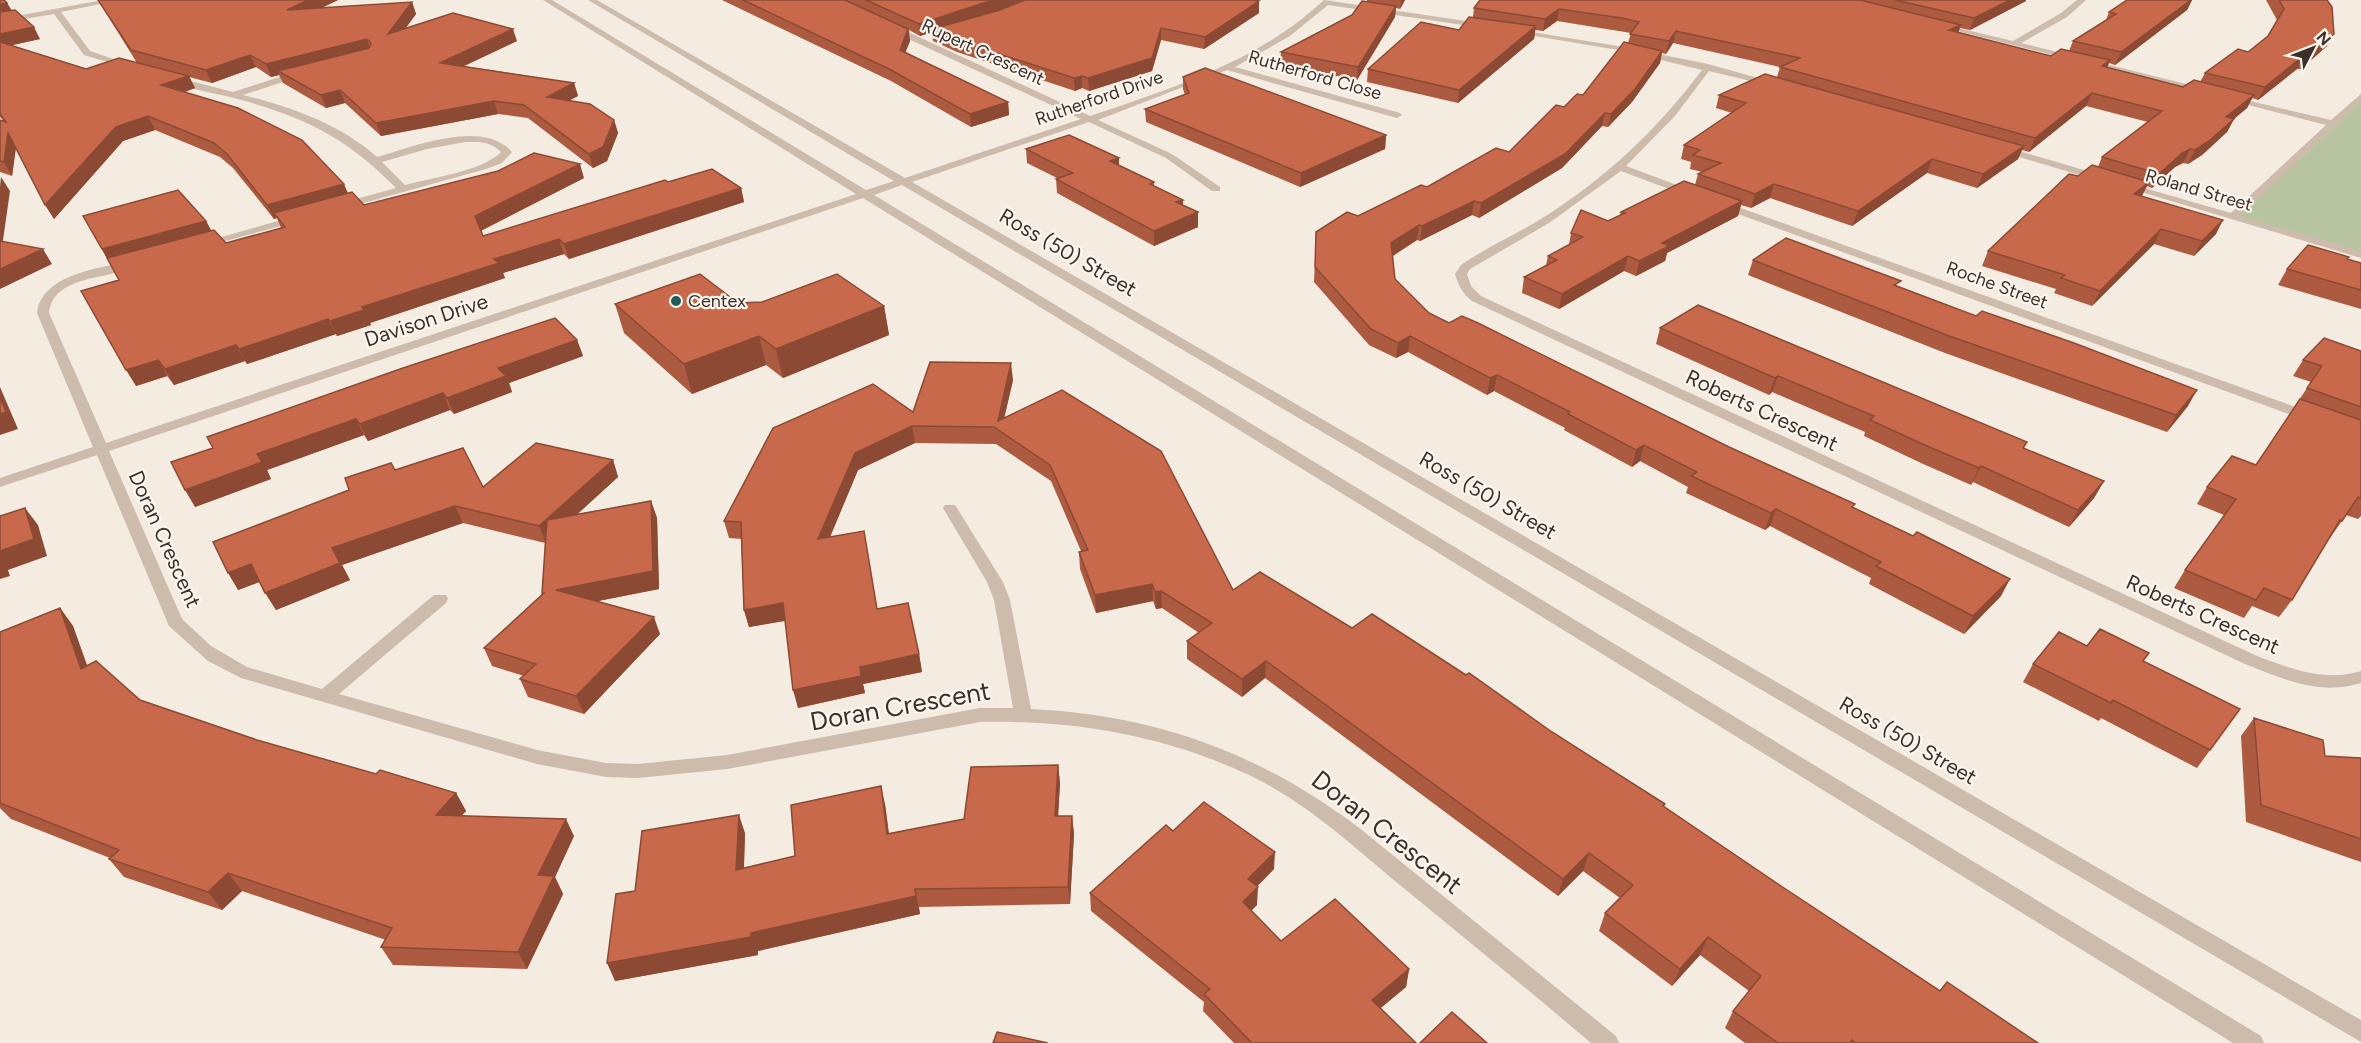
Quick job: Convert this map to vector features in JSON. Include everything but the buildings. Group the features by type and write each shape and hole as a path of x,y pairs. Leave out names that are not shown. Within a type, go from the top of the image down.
{"street":[{"path":"0,21 117,0"},
{"path":"547,0 2253,1043"},
{"name":"Ross (50) Street","path":"592,0 2361,1032"},
{"path":"2014,44 2064,15 2082,0"},
{"path":"1327,1 1498,28"},
{"name":"Rutherford Drive","path":"864,195 1147,99 1225,67 1278,38 1327,1"},
{"path":"56,11 87,53 134,69"},
{"name":"Rupert Crescent","path":"880,23 1169,156 1216,189"},
{"path":"1936,25 2214,94"},
{"path":"1509,30 1624,49 1782,86"},
{"path":"919,41 937,36"},
{"name":"Rutherford Close","path":"1225,67 1397,115"},
{"name":"Roberts Crescent","path":"1708,67 1672,117 1622,168 1544,222 1465,267 1461,274 1462,282 1469,293 1490,306 2251,660 2305,679 2331,683 2361,678"},
{"path":"233,95 314,70"},
{"path":"165,77 233,95 316,124 343,137 375,161 403,189"},
{"path":"2225,97 2331,123"},
{"path":"2232,217 2361,97"},
{"path":"194,246 492,164 504,157 507,152 496,141 474,137 375,161"},
{"path":"1995,147 2109,180"},
{"name":"Roche Street","path":"1622,168 2319,420"},
{"name":"Roland Street","path":"2120,184 2361,255"},
{"name":"Davison Drive","path":"0,483 864,195"},
{"name":"Doran Crescent","path":"139,262 74,281 49,294 42,307 175,622 193,643 213,658 241,672 537,757 606,770 638,771 684,768 768,755 946,720 1023,713 1103,723 1173,738 1216,753 1292,789 1325,812 1608,1043"},
{"path":"950,508 995,582 1002,600 1023,713"},
{"path":"325,696 440,599"}],"green space":[{"path":"2361,94 2361,255 2233,217"}],"place":[{"name":"Centex","path":"676,301"}]}
